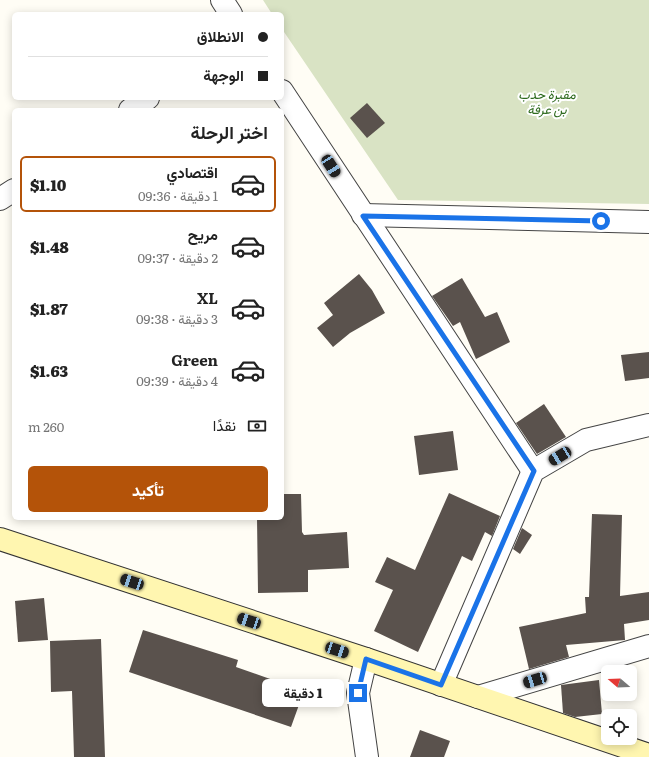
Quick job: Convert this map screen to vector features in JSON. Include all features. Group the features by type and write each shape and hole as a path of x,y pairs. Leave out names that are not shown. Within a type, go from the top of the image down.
{"street":[{"path":"222,0 230,12"},
{"path":"284,94 363,216 534,471"},
{"path":"133,108 145,100"},
{"path":"0,199 12,191"},
{"path":"363,216 649,222"},
{"path":"441,685 534,471 586,440 649,425"},
{"path":"0,539 366,659 649,755"},
{"path":"478,697 649,646"},
{"path":"366,659 358,693 367,757"}],"green space":[{"name":"مقبرة حدب بن عرفة","path":"263,0 649,0 649,204 398,200 284,32 284,12 271,12"}],"building":[{"path":"367,103 385,123 367,138 350,118"},
{"path":"359,274 372,290 385,313 350,333 333,347 317,328 333,315 324,303"},
{"path":"462,278 485,317 497,312 510,342 476,359 460,322 453,326 432,296"},
{"path":"649,352 649,378 625,381 621,355"},
{"path":"544,404 566,437 537,454 516,423"},
{"path":"453,431 458,470 419,475 414,436"},
{"path":"449,493 500,516 492,536 485,532 472,561 462,556 418,652 374,631 393,590 375,582 387,557 415,570"},
{"path":"284,494 301,494 302,532 304,535 347,532 349,568 308,570 308,592 258,593 257,520 284,520"},
{"path":"592,514 622,515 620,596 649,592 649,620 624,624 625,640 566,645 569,657 529,669 519,627 586,613 585,597 589,597"},
{"path":"522,528 532,535 520,554 513,549"},
{"path":"44,598 48,640 18,642 15,601"},
{"path":"143,630 238,660 236,667 304,691 291,727 129,672"},
{"path":"101,639 105,757 74,757 72,691 51,692 50,641"},
{"path":"599,680 601,714 575,717 563,713 561,685"},
{"path":"420,730 450,741 444,757 410,757"}],"route":[{"path":"358,693 366,659 441,685 534,471 363,216 601,221"}]}
